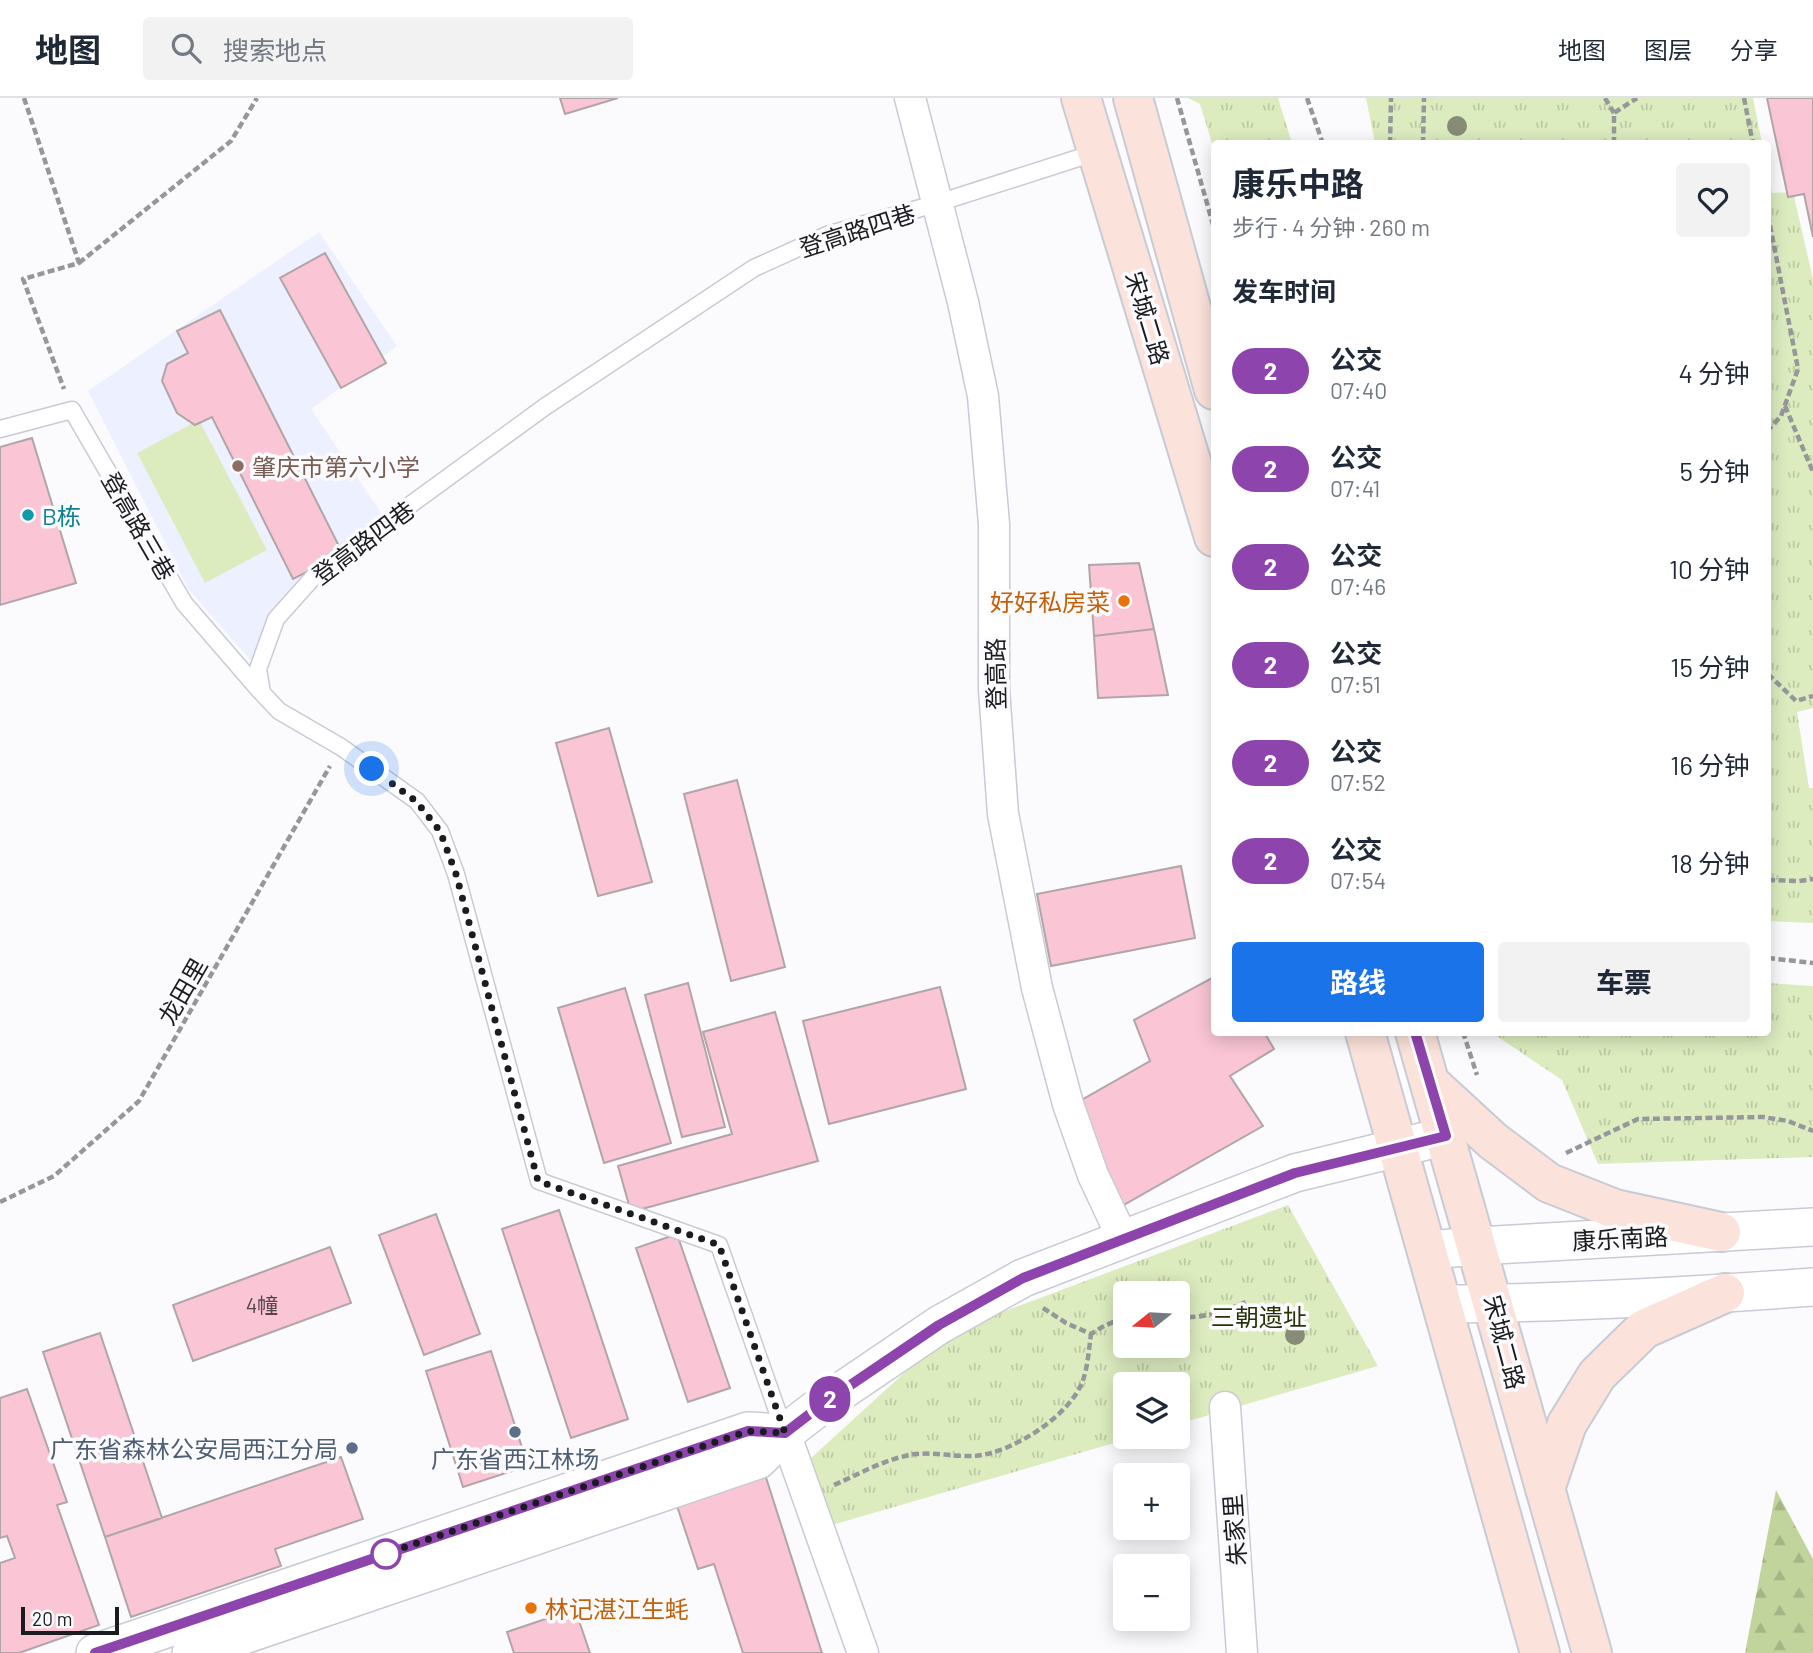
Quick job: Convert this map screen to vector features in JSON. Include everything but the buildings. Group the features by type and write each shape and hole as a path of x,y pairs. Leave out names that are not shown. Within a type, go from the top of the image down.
{"main road":[{"name":"宋城二路","path":"1081,98 1211,527"},
{"name":"宋城二路","path":"1133,98 1211,379"},
{"name":"宋城二路","path":"1366,1036 1540,1653"},
{"name":"宋城二路","path":"1416,1036 1478,1245 1592,1653"},
{"path":"1431,1084 1493,1141 1549,1183 1615,1209 1721,1232"},
{"path":"1545,1489 1567,1424 1597,1375 1644,1329 1725,1293"}],"street":[{"name":"登高路","path":"909,98 964,302 983,396 994,524 994,690 1003,814 1037,988 1068,1104 1093,1175 1124,1241"},
{"path":"191,1653 758,1460 785,1433 824,1403 939,1325 1023,1278 1295,1173 1446,1136"},
{"name":"康乐南路","path":"1427,1250 1813,1227"},
{"path":"1442,1304 1494,1304 1813,1287"},
{"name":"朱家里","path":"1225,1407 1242,1653"},
{"path":"95,1653 748,1431 785,1433"},
{"path":"785,1433 863,1653"}],"lane":[{"name":"登高路四巷","path":"262,693 258,669 276,620 318,572 546,406 754,268 827,234 938,203 1097,152"},
{"name":"登高路三巷","path":"72,410 184,603 262,693"},
{"path":"0,429 72,410"},
{"path":"262,693 279,711 341,747 416,801 440,831 456,874 538,1181 719,1245 785,1433"}],"path":[{"path":"24,98 79,263"},
{"path":"72,410 23,279 79,263 231,141 257,98"},
{"path":"1177,98 1211,217"},
{"path":"1307,98 1322,140"},
{"path":"1390,140 1391,98"},
{"path":"1423,140 1424,98"},
{"path":"1605,98 1614,113 1614,140"},
{"path":"1614,113 1637,98"},
{"path":"1744,98 1752,140"},
{"path":"1771,230 1798,369 1781,416 1771,426"},
{"path":"1785,406 1813,472"},
{"path":"1771,677 1796,701 1813,696"},
{"name":"龙田里","path":"0,1202 54,1176 139,1101 341,747"},
{"path":"1771,880 1813,879"},
{"path":"1771,958 1813,962"},
{"path":"1464,1036 1479,1079"},
{"path":"1554,1149 1564,1154 1637,1119 1763,1117 1788,1121 1813,1131"},
{"path":"1023,1278 1042,1307 1066,1323 1091,1334"},
{"path":"1190,1318 1225,1311 1248,1301"},
{"path":"808,1496 890,1460 912,1454 976,1456 1010,1446 1035,1434 1068,1403 1084,1379 1091,1334 1113,1322"}],"shaded area":[{"name":"肇庆市第六小学","path":"319,232 397,346 311,409 388,523 318,572 276,619 258,669 189,590 88,391"}],"green space":[{"path":"1188,98 1278,98 1291,140 1211,140 1200,104"},
{"path":"1366,98 1753,98 1761,140 1374,140"},
{"path":"1771,187 1772,193 1793,192 1813,279 1813,708 1797,712 1809,788 1813,788 1813,923 1771,921"},
{"path":"199,420 267,550 205,583 137,453"},
{"path":"1771,983 1813,986 1813,1157 1598,1164 1562,1080 1496,1036 1771,1036"},
{"name":"三朝遗址","path":"1288,1205 1378,1366 1190,1421 1190,1372 1113,1372 1113,1443 832,1525 811,1458 949,1332"},
{"path":"1776,1490 1813,1559 1813,1653 1745,1653"}],"bus line":[{"name":"2","path":"95,1653 748,1431 785,1433 824,1403 939,1325 1023,1278 1295,1173 1446,1136 1416,1036"}],"place":[{"name":"肇庆市第六小学","path":"238,466"},
{"name":"B栋","path":"28,515"},
{"name":"好好私房菜","path":"1124,601"},
{"name":"广东省西江林场","path":"515,1432"},
{"name":"广东省森林公安局西江分局","path":"352,1448"},
{"name":"林记湛江生蚝","path":"531,1608"}],"route":[{"path":"372,769 416,801 440,831 456,874 538,1181 719,1245 785,1433 748,1431 382,1555 386,1554"}]}
